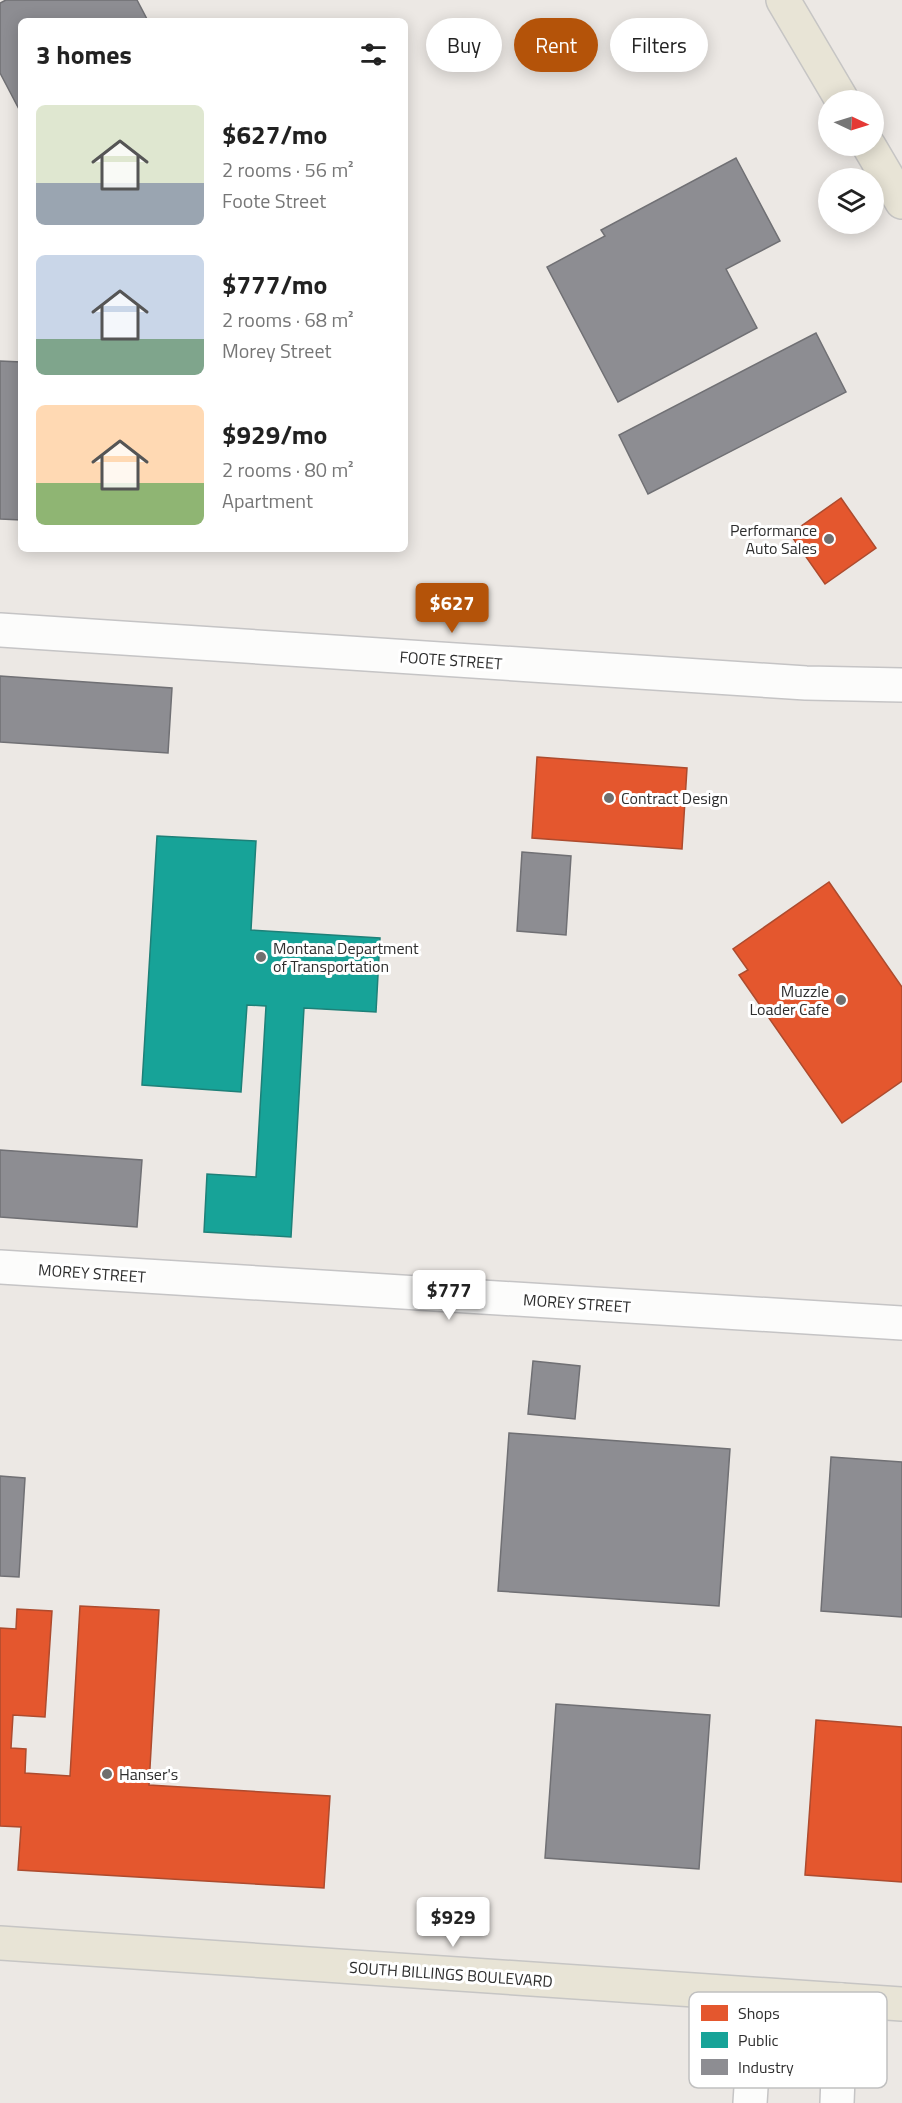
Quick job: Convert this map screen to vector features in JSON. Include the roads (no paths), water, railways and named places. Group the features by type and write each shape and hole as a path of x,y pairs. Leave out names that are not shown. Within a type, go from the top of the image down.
{"main road":[{"path":"783,0 836,90"},
{"path":"875,156 902,202"},
{"name":"SOUTH BILLINGS BOULEVARD","path":"0,1943 714,1992"},
{"name":"SOUTH BILLINGS BOULEVARD","path":"887,2003 902,2004"}],"street":[{"name":"FOOTE STREET","path":"0,630 806,683 902,686"},
{"name":"MOREY STREET","path":"0,1267 902,1323"},
{"path":"750,2103 751,2088"},
{"path":"837,2103 838,2088"}],"place":[{"name":"Performance Auto Sales","path":"829,539"},
{"name":"Contract Design","path":"609,798"},
{"name":"Montana Department of Transportation","path":"261,957"},
{"name":"Muzzle Loader Cafe","path":"841,1000"},
{"name":"Hanser's","path":"107,1774"}]}
